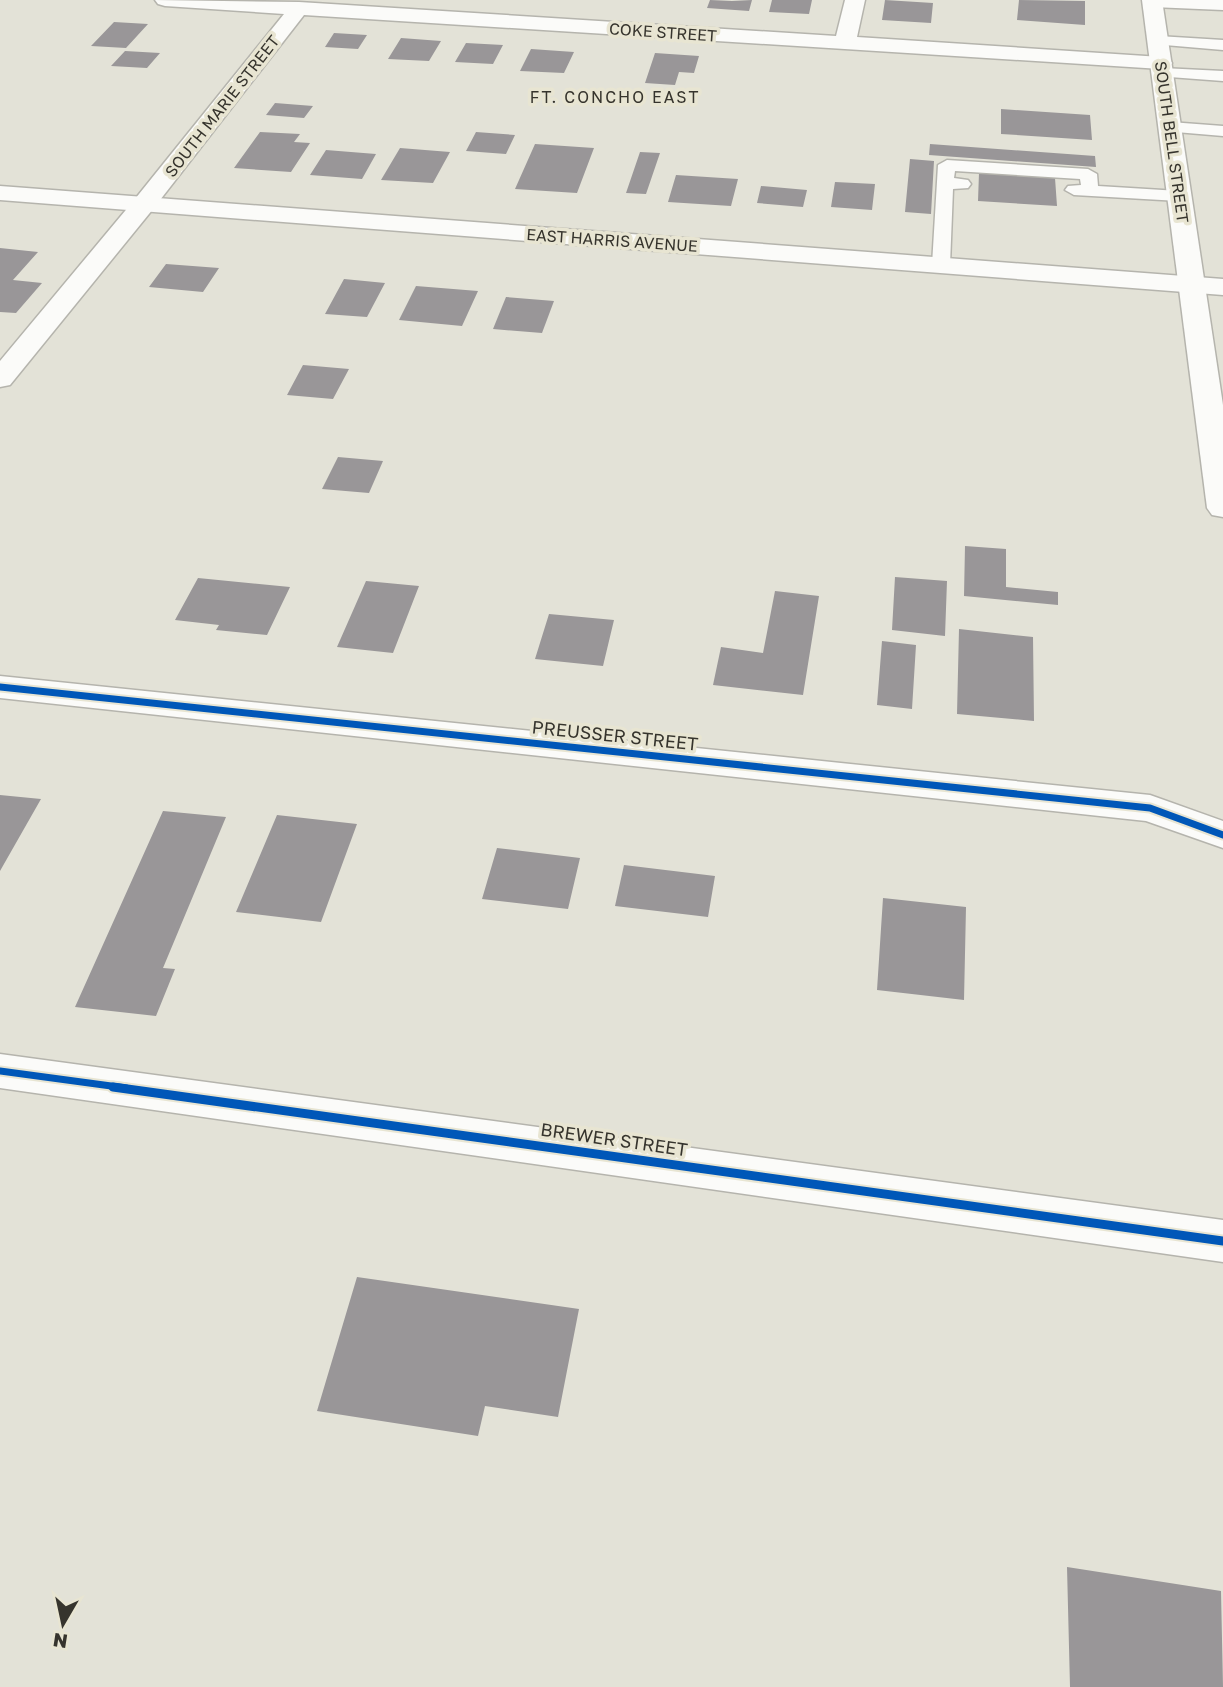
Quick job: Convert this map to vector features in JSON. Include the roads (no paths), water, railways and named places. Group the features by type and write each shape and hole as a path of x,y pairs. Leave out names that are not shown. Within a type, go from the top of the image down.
{"street":[{"name":"COKE STREET","path":"165,0 845,43 1160,59"},
{"path":"845,43 855,0"},
{"path":"1152,0 1223,4"},
{"name":"SOUTH BELL STREET","path":"1152,0 1192,284 1214,379 1223,508"},
{"name":"SOUTH MARIE STREET","path":"0,379 144,204 299,8"},
{"name":"EAST HARRIS AVENUE","path":"0,193 1223,287"},
{"name":"PREUSSER STREET","path":"0,687 1150,808 1223,835"},
{"name":"BREWER STREET","path":"0,1071 1223,1241"}],"lane":[{"path":"1160,59 1223,45"},
{"path":"1160,59 1223,76"},
{"path":"1170,127 1223,131"},
{"path":"941,265 947,165 1088,174 1090,191"},
{"path":"945,183 979,184"},
{"path":"1056,189 1179,196"}],"district":[{"name":"FT. CONCHO EAST","path":"615,97"}]}
